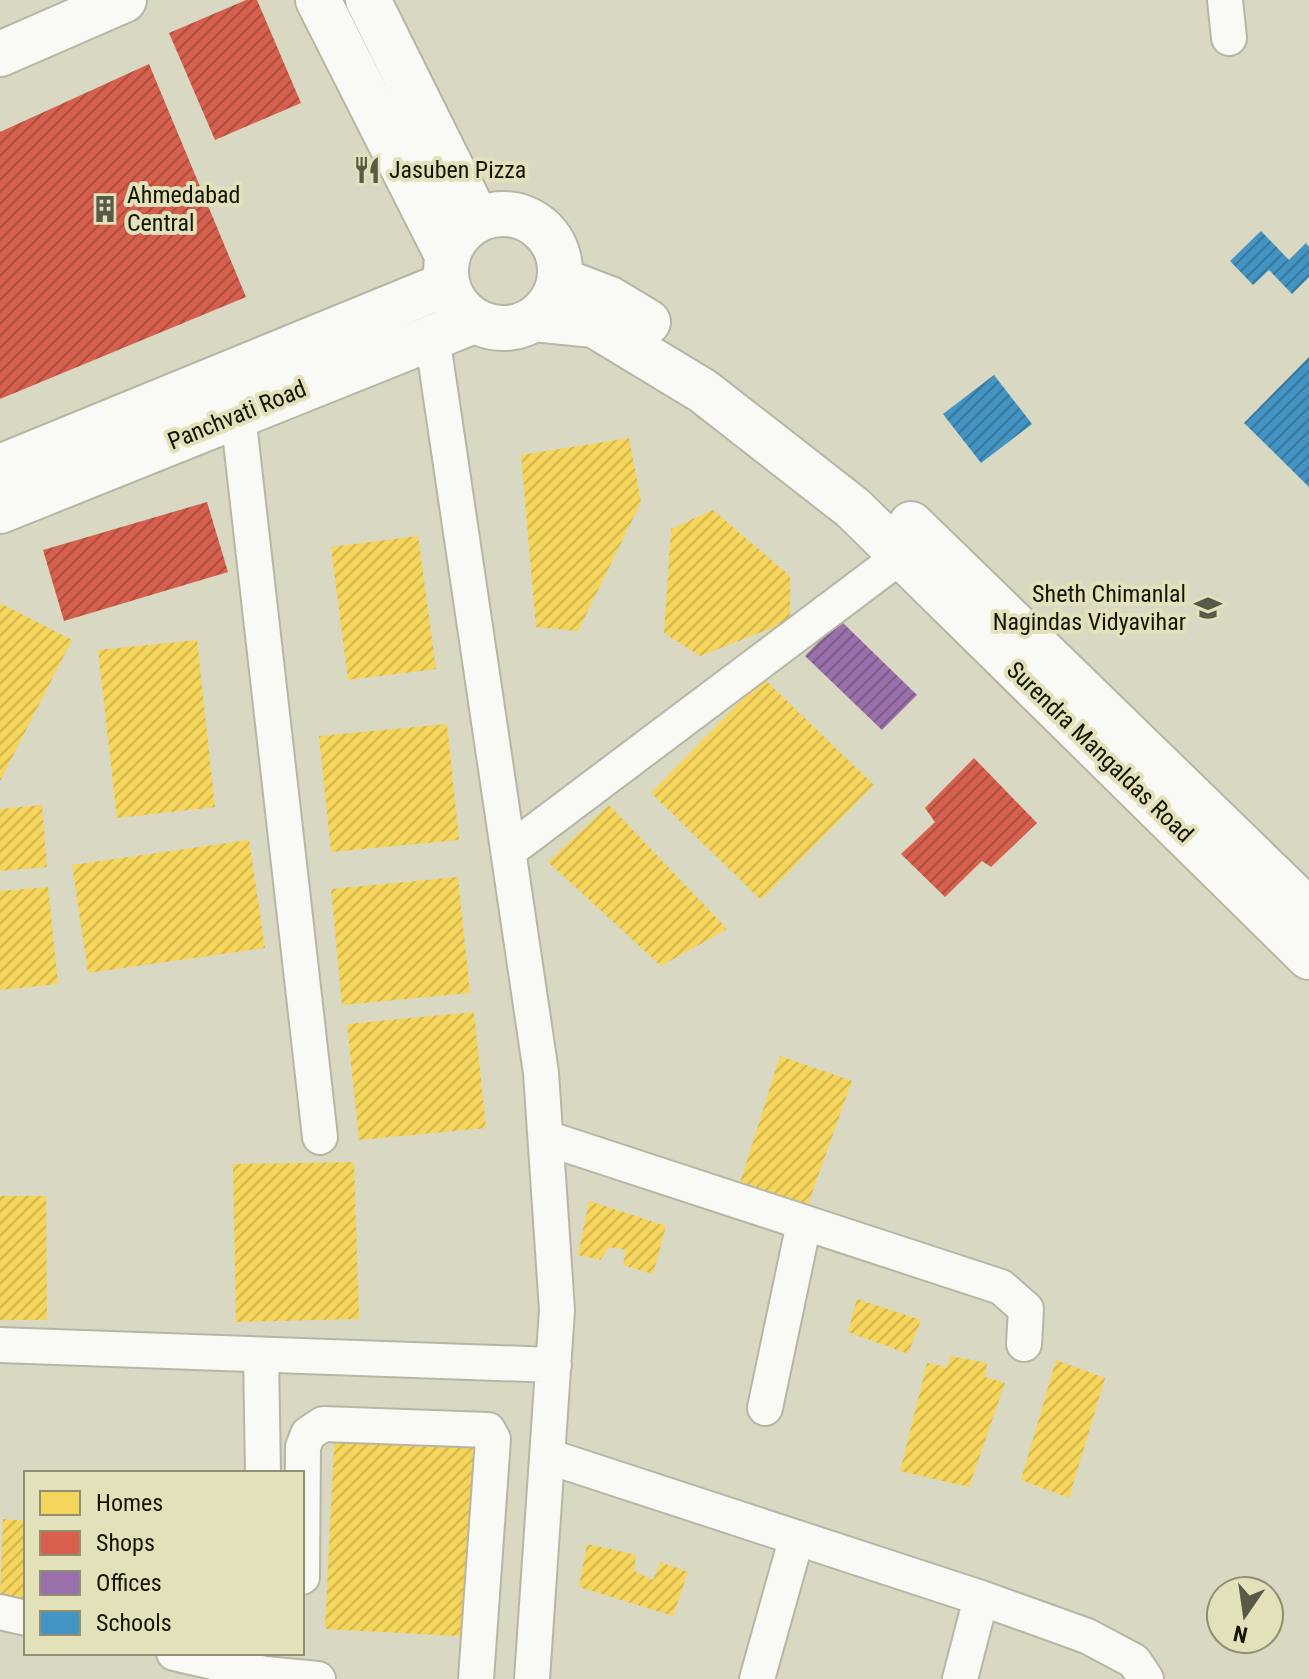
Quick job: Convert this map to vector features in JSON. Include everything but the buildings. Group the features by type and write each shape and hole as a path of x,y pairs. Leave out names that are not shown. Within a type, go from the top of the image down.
{"main road":[{"path":"0,54 124,0"},
{"path":"318,0 447,270 452,299 474,321 505,328 534,319 547,309 560,280 559,258 551,238 535,223 515,214 493,214 463,228 447,270"},
{"path":"368,0 477,219"},
{"name":"Panchvati Road","path":"0,467 447,270"},
{"name":"Surendra Mangaldas Road","path":"560,280 610,299 720,366 873,486 1309,911"},
{"name":"Surendra Mangaldas Road","path":"534,319 594,325 703,391 853,508 1309,957"},
{"name":"Panchvati Road","path":"0,511 474,321"}],"street":[{"path":"1225,0 1229,38"},
{"path":"432,336 510,850 541,1073 546,1138 557,1310 532,1679"},
{"path":"238,415 320,1137"},
{"path":"510,850 901,556"},
{"path":"546,1138 1001,1287 1026,1309 1024,1344"},
{"path":"765,1408 804,1223"},
{"path":"0,1345 554,1365"},
{"path":"261,1355 263,1471"},
{"path":"303,1471 303,1447 308,1434 323,1424 488,1430 493,1439 476,1679"},
{"path":"547,1456 796,1540 981,1598 1087,1636 1134,1661 1146,1679"},
{"path":"757,1679 796,1540"},
{"path":"960,1679 981,1598"},
{"path":"0,1612 24,1618"},
{"path":"185,1655 265,1669 307,1670"}],"place":[{"name":"Jasuben Pizza","path":"367,170"},
{"name":"Ahmedabad Central","path":"105,209"},
{"name":"Sheth Chimanlal Nagindas Vidyavihar","path":"1208,608"}]}
